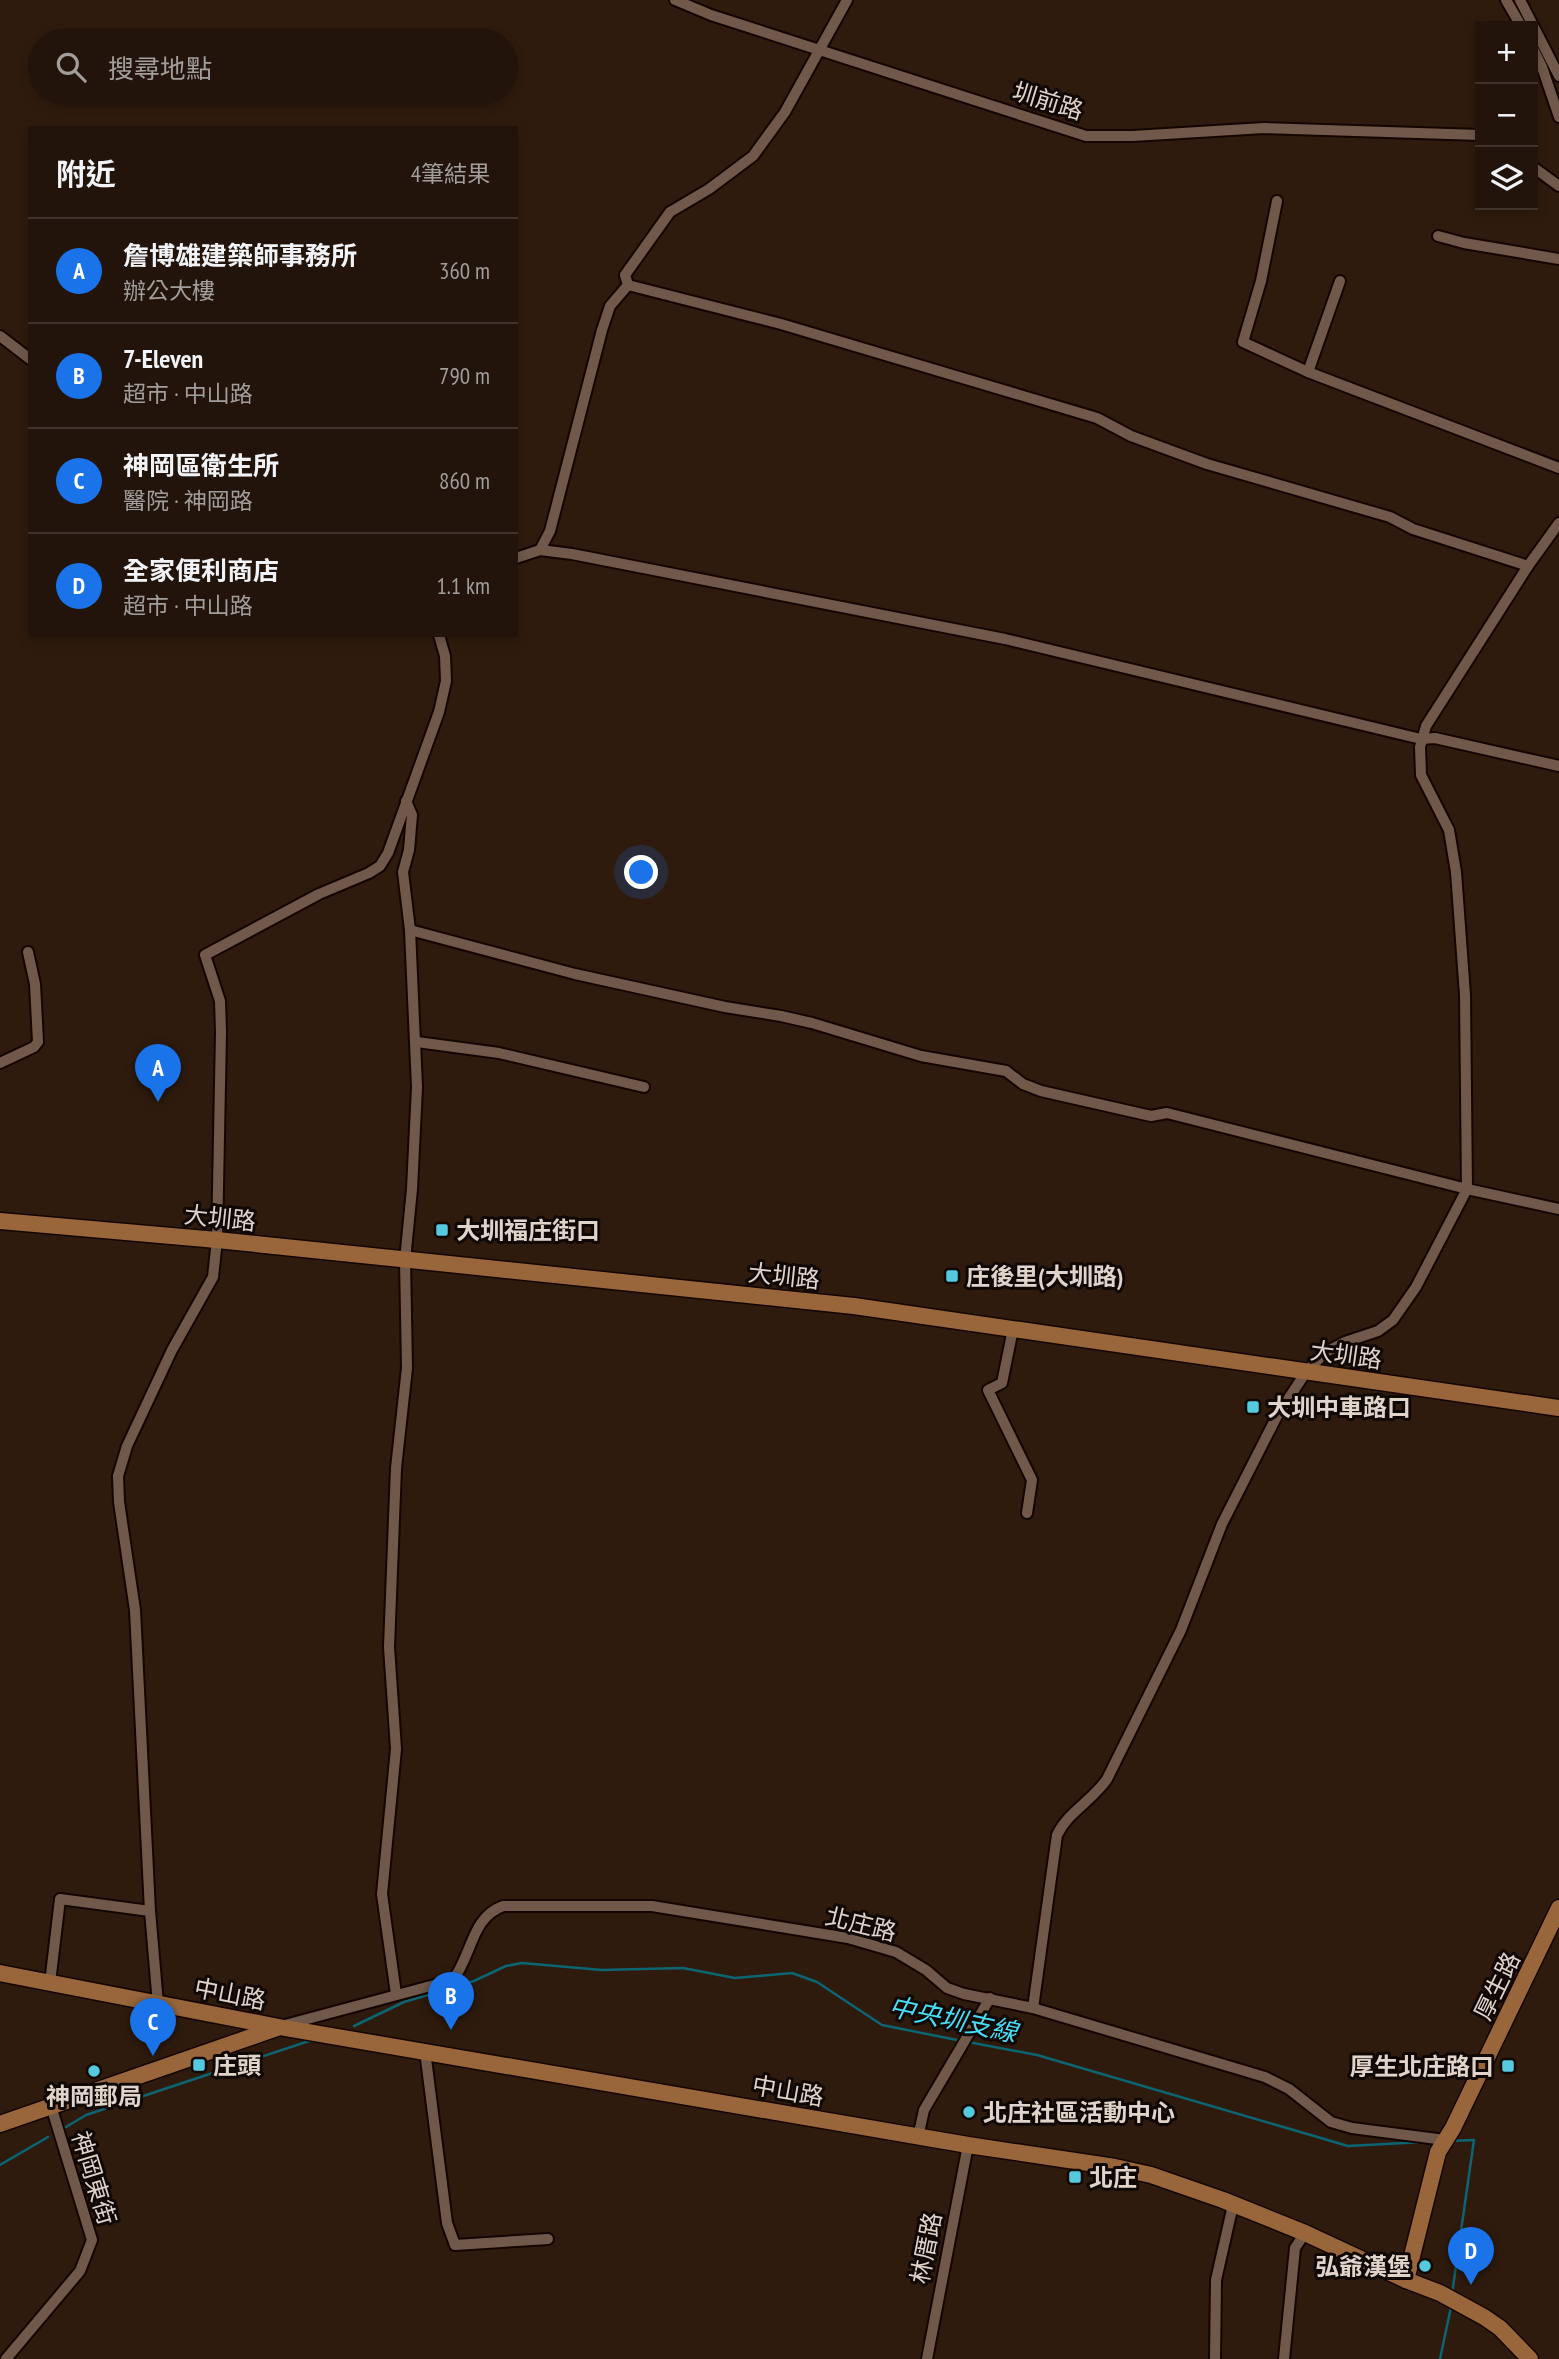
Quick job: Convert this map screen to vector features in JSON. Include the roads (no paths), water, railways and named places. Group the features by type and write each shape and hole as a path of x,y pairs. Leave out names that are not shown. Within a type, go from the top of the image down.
{"street":[{"name":"圳前路","path":"675,0 711,15 1086,136 1133,136 1264,128 1475,135"},
{"path":"628,285 625,275 670,212 709,189 752,156 785,112 847,0"},
{"path":"1506,0 1518,21"},
{"path":"1520,0 1559,76"},
{"path":"1538,62 1559,117"},
{"path":"1538,171 1559,186"},
{"path":"1277,201 1261,281 1243,342 1308,372 1559,468"},
{"path":"1438,236 1559,259"},
{"path":"1308,372 1340,281"},
{"path":"540,550 550,531 606,318 610,306 628,285"},
{"path":"628,285 781,324 1097,418 1131,436 1207,464 1390,517 1413,529 1528,566"},
{"path":"0,336 28,357"},
{"path":"1033,2008 1057,1835 1066,1821 1107,1779 1181,1630 1223,1524 1277,1416 1306,1372 1332,1348 1378,1331 1393,1320 1416,1287 1467,1189 1465,995 1456,872 1449,830 1421,775 1421,739 1426,726 1528,566 1559,523"},
{"path":"518,557 540,550 572,554 1005,639 1421,739 1435,738 1559,766"},
{"path":"158,2004 149,1911 135,1610 118,1502 118,1476 127,1447 172,1350 213,1277 217,1240 220,1001 205,955 319,894 380,866 388,853 439,712 446,681 445,656 440,637"},
{"path":"396,1994 382,1894 396,1749 389,1647 397,1468 407,1368 405,1260 413,1175 417,1042 404,872 412,815 406,801"},
{"path":"410,930 575,974 812,1023 921,1056 1006,1071 1023,1084 1041,1091 1151,1116 1167,1113 1467,1189 1559,1209"},
{"path":"0,1063 34,1047 39,1039 35,984 28,952"},
{"path":"417,1042 499,1053 645,1087"},
{"name":"大圳路","path":"0,1221 217,1240 854,1306 1559,1408"},
{"path":"1013,1329 1002,1383 988,1390 1032,1480 1027,1513"},
{"path":"50,1983 60,1899 149,1911"},
{"name":"北庄路","path":"279,2027 453,1979 461,1969 483,1918 490,1911 503,1906 652,1906 848,1938 896,1952 926,1970 947,1988 964,1994 1033,2008 1265,2077 1289,2089 1331,2122 1352,2128 1445,2140"},
{"name":"厚生路","path":"1406,2280 1438,2151 1559,1908"},
{"name":"中山路","path":"0,1973 279,2027 1139,2173 1305,2233 1451,2299 1500,2328 1530,2359"},
{"path":"918,2137 924,2110 990,1998"},
{"path":"0,2124 279,2027"},
{"path":"425,2050 447,2223 454,2245 548,2239"},
{"name":"神岡東街","path":"6,2359 80,2271 92,2239 51,2106"},
{"name":"林厝路","path":"927,2359 968,2145"},
{"path":"1215,2359 1216,2280 1233,2205"},
{"path":"1283,2359 1295,2248 1305,2233"}],"waterway":[{"path":"1513,0 1525,21"},
{"path":"1550,69 1553,77"},
{"name":"中央圳支線","path":"354,2026 404,2002 474,1981 506,1966 522,1963 602,1970 683,1968 735,1978 792,1973 817,1982 882,2025 962,2041"},
{"name":"中央圳支線","path":"66,2127 86,2115 312,2040"},
{"name":"中央圳支線","path":"968,2042 1037,2055 1348,2146 1423,2142"},
{"name":"中央圳支線","path":"0,2165 48,2137"},
{"path":"1451,2141 1474,2140 1452,2294"},
{"path":"1440,2359 1451,2307"}],"place":[{"name":"詹博雄建築師事務所","path":"158,1102"},
{"name":"大圳福庄街口","path":"442,1230"},
{"name":"庄後里(大圳路)","path":"952,1276"},
{"name":"大圳中車路口","path":"1253,1407"},
{"name":"7-Eleven","path":"451,2030"},
{"name":"神岡區衛生所","path":"153,2056"},
{"name":"庄頭","path":"199,2065"},
{"name":"厚生北庄路口","path":"1508,2066"},
{"name":"神岡郵局","path":"94,2071"},
{"name":"北庄社區活動中心","path":"969,2112"},
{"name":"北庄","path":"1075,2177"},
{"name":"弘爺漢堡","path":"1425,2266"},
{"name":"全家便利商店","path":"1471,2285"}]}
